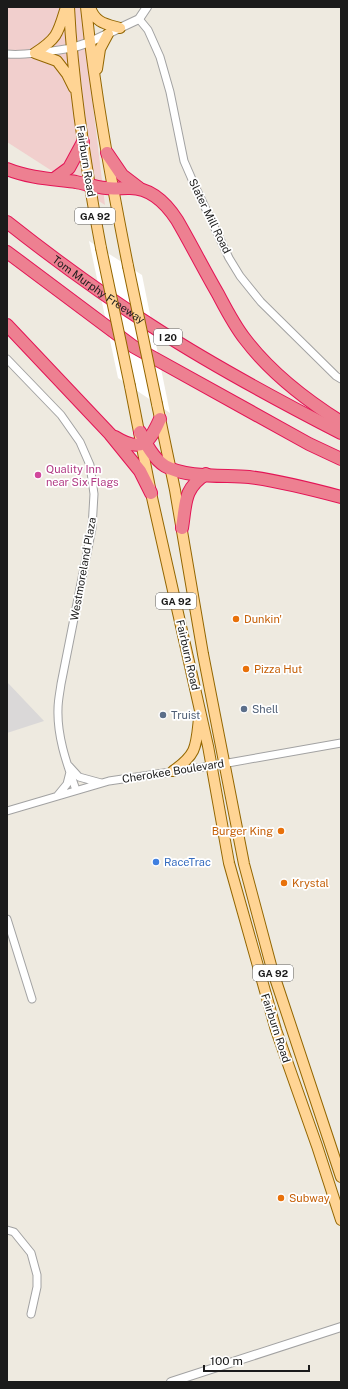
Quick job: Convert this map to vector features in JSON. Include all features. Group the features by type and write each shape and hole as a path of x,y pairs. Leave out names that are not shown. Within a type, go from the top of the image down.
{"highway":[{"path":"54,179 69,168 83,142"},
{"path":"107,153 122,175 140,189 156,196 172,213 236,327 252,347 272,369 326,412 341,422"},
{"path":"7,169 27,175 89,184 105,188 140,189"},
{"name":"Tom Murphy Freeway","path":"7,222 87,282 157,330 255,388 341,433"},
{"name":"I 20","path":"7,252 134,347 309,444 341,459"},
{"path":"7,325 110,434 140,471 151,493"},
{"path":"110,434 128,445 152,435 160,419"},
{"path":"142,440 160,462 179,472 271,481 341,497"},
{"path":"182,528 188,492 194,483 206,474"}],"main road":[{"name":"Fairburn Road","path":"68,7 83,142 101,248 142,440 151,493 208,746 229,863 276,1030 317,1146 341,1220"},
{"path":"35,53 50,43 59,31 68,7"},
{"name":"Fairburn Road","path":"86,7 107,153 128,266 182,528 203,654 243,860 266,948 341,1177"},
{"path":"90,7 93,15 98,20 120,28"},
{"path":"95,77 100,49 108,34"},
{"path":"35,53 57,62 77,92"},
{"path":"173,771 187,761 193,754 196,743 200,710"}],"street":[{"path":"7,54 35,53 72,48 90,42 139,19 147,7"},
{"name":"Slater Mill Road","path":"139,19 148,30 160,57 170,92 184,160 229,258 240,276 261,302 341,379"},
{"name":"Westmoreland Plaza","path":"7,359 61,415 80,442 90,465 94,494 92,528 60,684 58,710 60,734 65,758 76,790"},
{"name":"Cherokee Boulevard","path":"7,811 101,783 211,766 341,743"},
{"name":"Westmoreland Plaza","path":"65,758 71,770 79,777 101,783"},
{"path":"58,795 67,784 70,772"},
{"path":"7,919 32,999"},
{"path":"7,1230 14,1232 31,1253 37,1275 37,1287 31,1314"},
{"path":"171,1382 341,1327"}],"shaded area":[{"path":"7,7 81,7 105,205 7,142"},
{"path":"7,682 44,721 7,733"}],"pier":[{"path":"89,241 142,275 170,413 118,378"}],"place":[{"name":"Quality Inn near Six Flags","path":"38,475"},
{"name":"Dunkin'","path":"236,619"},
{"name":"Pizza Hut","path":"246,669"},
{"name":"Shell","path":"244,709"},
{"name":"Truist","path":"163,715"},
{"name":"Burger King","path":"281,831"},
{"name":"RaceTrac","path":"156,862"},
{"name":"Krystal","path":"284,883"},
{"name":"Subway","path":"281,1198"}]}
